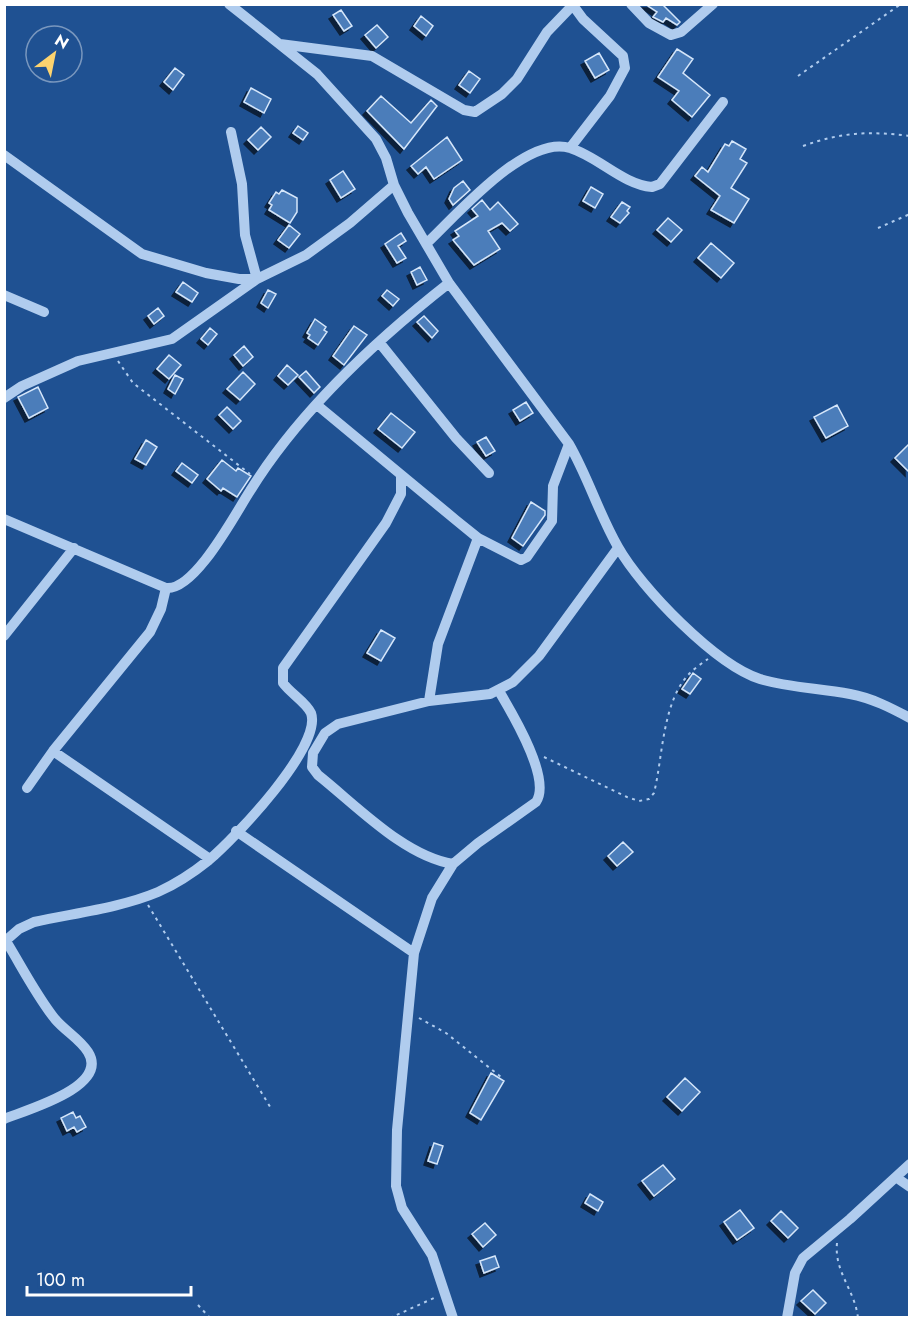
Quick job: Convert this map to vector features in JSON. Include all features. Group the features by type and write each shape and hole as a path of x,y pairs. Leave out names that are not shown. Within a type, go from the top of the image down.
{"street":[{"path":"229,4 317,74 376,139 386,158 394,185 449,283 569,444 585,473 618,548 655,595 715,654 742,672 783,686 860,697 888,706 909,718"},
{"path":"631,4 649,23 671,35 681,32 713,4"},
{"path":"279,44 372,56 464,110 475,112 502,94 517,79 547,32 572,5 624,56 625,68 610,96 570,148"},
{"path":"426,244 500,175 522,159 550,146 570,148 628,179 652,187 660,184 723,102"},
{"path":"231,132 242,184 245,235 257,279"},
{"path":"4,155 142,254 206,273 257,279"},
{"path":"4,398 22,386 68,365 112,352 172,339 257,279 306,255 350,223 394,185"},
{"path":"4,519 166,588 172,588 191,578 257,479 317,405 379,342 449,283"},
{"path":"4,295 44,312"},
{"path":"379,342 456,438 489,473"},
{"path":"317,405 478,538 519,559 525,559 552,521 552,491 569,444"},
{"path":"4,1119 69,1093 87,1076 91,1067 88,1050 55,1019 5,941 19,929 34,922 143,897 174,884 210,859 291,771 307,743 312,728 310,712 285,686 283,668 386,523 401,494 401,476"},
{"path":"429,701 438,644 478,538"},
{"path":"4,636 74,548"},
{"path":"453,864 433,860 398,840 318,775 312,766 313,753 325,733 338,724 429,701 499,691 513,682 539,656 618,548"},
{"path":"27,788 53,751 150,632 161,609 166,588"},
{"path":"453,1317 428,1247 408,1220 398,1197 397,1130 414,953 432,898 453,864 539,799 541,783 528,748 499,691"},
{"path":"53,751 210,859"},
{"path":"236,831 414,953"},
{"path":"787,1317 795,1273 800,1262 897,1178 909,1164"},
{"path":"897,1178 909,1187"}],"path":[{"path":"798,76 901,4"},
{"path":"803,146 826,137 858,132 909,136"},
{"path":"878,228 909,214"},
{"path":"112,352 133,383 209,439 257,479"},
{"path":"528,748 581,777 627,797 639,801 649,799 656,786 666,724 681,685 690,673 715,654"},
{"path":"143,897 272,1110"},
{"path":"408,1007 420,1020 446,1033 501,1077"},
{"path":"838,1229 836,1263 853,1297 858,1317"},
{"path":"390,1317 445,1293"},
{"path":"198,1305 210,1317"}],"building":[{"path":"645,4 662,4 680,22 677,25 666,18 663,22 653,17 657,12"},
{"path":"341,10 352,26 344,31 333,15"},
{"path":"421,16 433,26 426,36 414,26"},
{"path":"377,25 388,37 376,48 365,35"},
{"path":"677,49 693,59 683,73 710,95 692,117 672,100 679,91 658,77"},
{"path":"599,53 609,70 595,78 585,61"},
{"path":"175,68 184,75 173,90 164,82"},
{"path":"469,71 480,79 470,93 459,85"},
{"path":"251,88 271,99 264,113 244,102"},
{"path":"381,96 411,123 431,100 437,106 404,149 367,111"},
{"path":"298,126 308,133 303,140 293,133"},
{"path":"261,127 271,137 258,150 248,140"},
{"path":"447,137 462,160 434,179 426,167 418,174 411,166"},
{"path":"732,141 746,149 740,159 747,163 731,188 749,199 734,223 711,210 720,196 695,176 702,167 708,172 725,144 729,146"},
{"path":"343,171 355,189 341,198 330,180"},
{"path":"463,181 470,190 453,205 449,199 454,188"},
{"path":"591,187 603,194 595,208 583,201"},
{"path":"282,190 297,198 297,212 290,223 269,210 272,205 269,203 276,192 279,194"},
{"path":"482,200 490,210 498,202 518,224 510,231 502,223 488,231 500,249 474,265 453,240 459,236 455,231 478,216 472,209"},
{"path":"622,202 630,207 627,211 629,213 620,223 611,217"},
{"path":"668,218 682,230 671,242 657,230"},
{"path":"289,225 300,234 289,248 278,240"},
{"path":"401,233 406,241 398,246 406,258 397,263 385,244"},
{"path":"711,243 734,263 721,278 698,258"},
{"path":"420,267 427,280 417,285 411,272"},
{"path":"183,282 198,293 192,302 176,292"},
{"path":"268,290 276,294 268,308 261,303"},
{"path":"387,290 399,299 393,306 382,296"},
{"path":"158,308 164,316 154,324 148,316"},
{"path":"424,316 438,331 432,338 417,322"},
{"path":"315,319 326,327 324,330 327,332 318,345 308,338 310,335 307,333"},
{"path":"354,326 367,335 344,365 333,356"},
{"path":"210,328 217,334 208,345 201,339"},
{"path":"244,346 253,357 243,366 234,355"},
{"path":"169,355 181,365 169,379 157,369"},
{"path":"287,365 298,375 288,385 278,376"},
{"path":"306,371 320,387 314,393 299,377"},
{"path":"243,372 255,384 240,400 227,389"},
{"path":"175,375 183,379 175,394 168,389"},
{"path":"38,387 48,408 29,418 18,397"},
{"path":"526,402 533,413 520,421 513,410"},
{"path":"837,405 848,426 826,438 814,417"},
{"path":"227,407 241,421 233,429 219,415"},
{"path":"391,413 415,432 402,448 378,429"},
{"path":"486,437 495,451 486,456 477,442"},
{"path":"146,440 157,447 146,465 135,459"},
{"path":"909,444 909,472 895,458"},
{"path":"222,460 236,471 238,468 251,476 237,497 223,488 221,491 207,479"},
{"path":"182,463 198,475 192,483 176,471"},
{"path":"531,502 545,511 545,515 523,546 512,538"},
{"path":"381,630 395,638 381,661 367,653"},
{"path":"693,673 701,679 690,694 682,689"},
{"path":"623,842 633,852 617,866 608,856"},
{"path":"491,1073 504,1081 481,1120 470,1113"},
{"path":"685,1078 700,1092 682,1111 667,1097"},
{"path":"73,1112 76,1118 80,1116 86,1127 77,1132 74,1127 67,1131 61,1118"},
{"path":"434,1143 443,1146 437,1164 428,1161"},
{"path":"663,1165 675,1179 654,1196 642,1181"},
{"path":"590,1194 603,1202 598,1211 585,1203"},
{"path":"740,1210 754,1228 737,1240 724,1222"},
{"path":"781,1211 798,1228 788,1238 771,1221"},
{"path":"485,1223 496,1235 483,1247 472,1234"},
{"path":"495,1256 499,1267 484,1273 480,1261"},
{"path":"813,1290 826,1303 815,1314 801,1301"}]}
